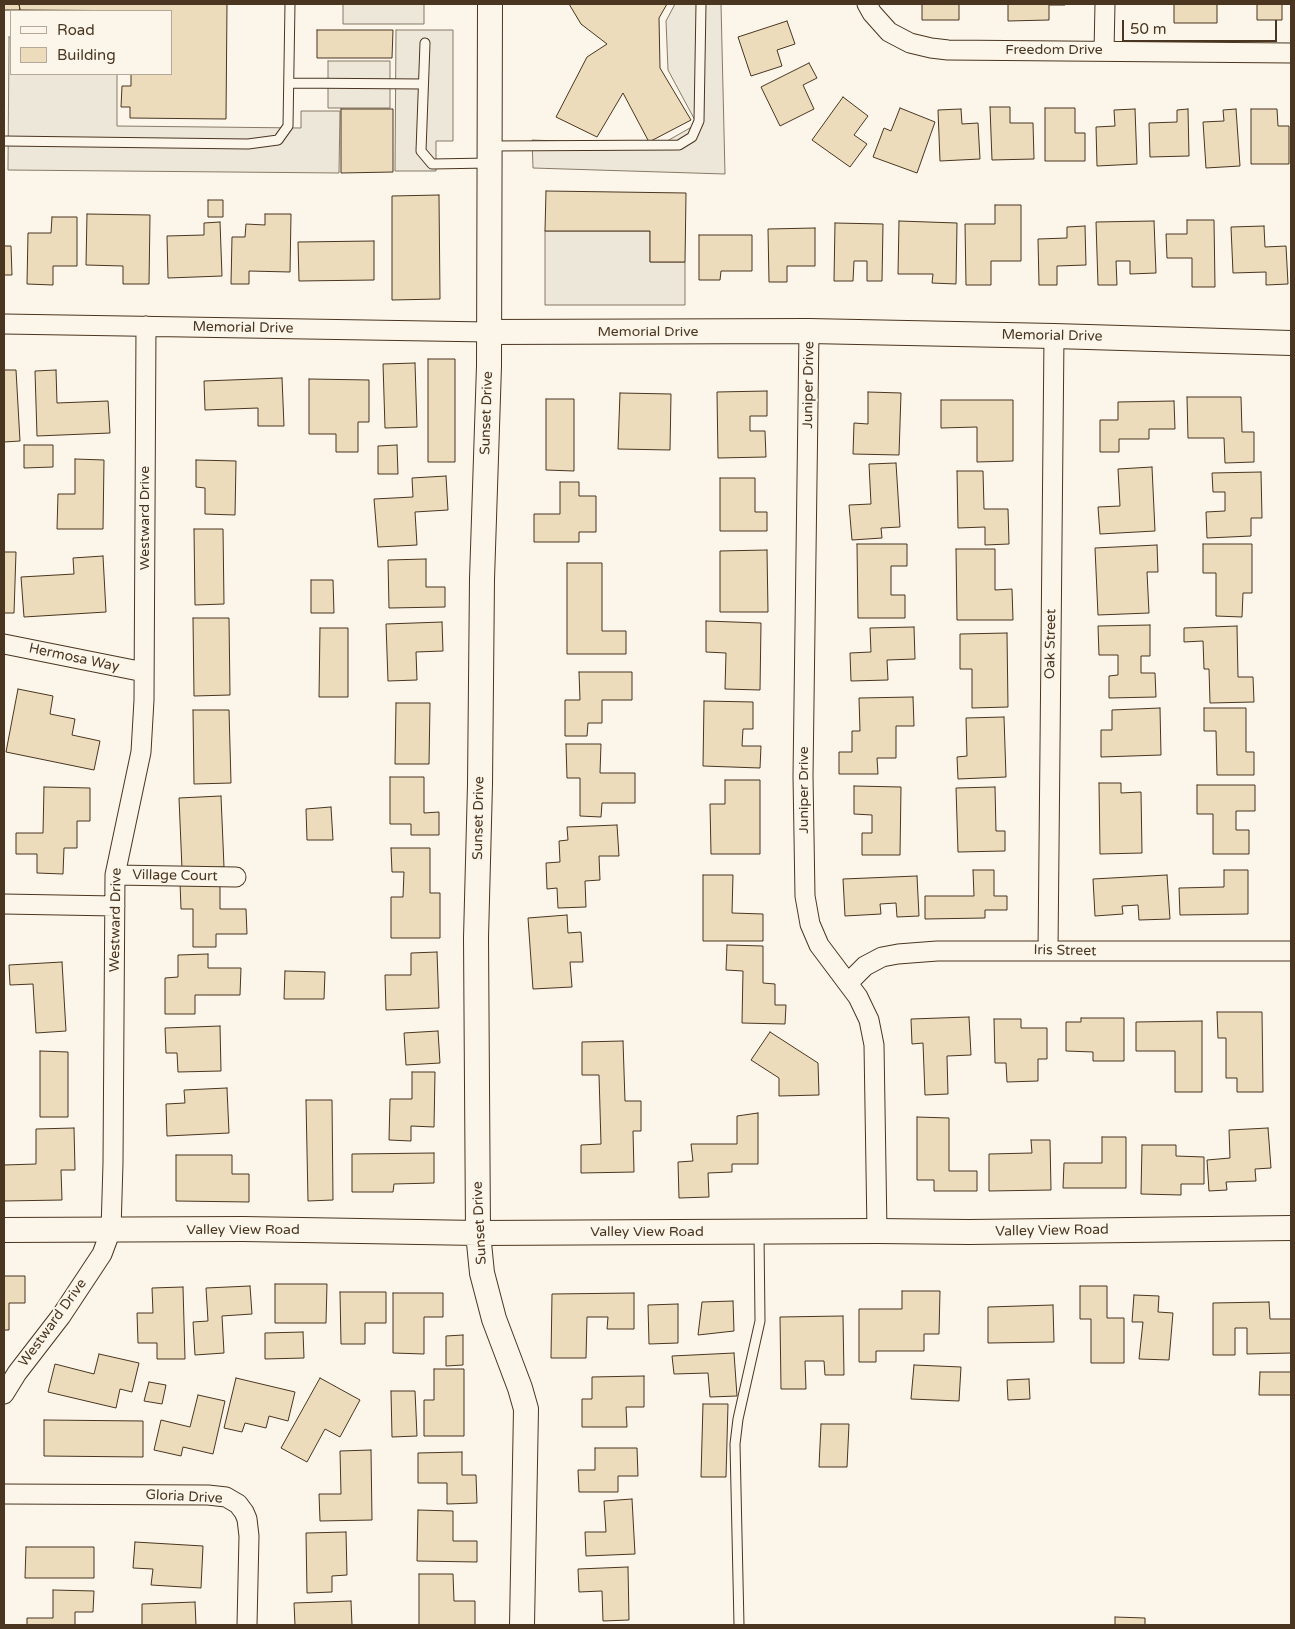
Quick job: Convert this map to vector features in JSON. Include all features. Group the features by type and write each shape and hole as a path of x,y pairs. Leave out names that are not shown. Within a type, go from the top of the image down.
{"street":[{"name":"Sunset Drive","path":"490,4 489,366 482,579 476,938 478,1233 482,1273 494,1319 526,1409 522,1625"},
{"name":"Freedom Drive","path":"867,4 882,26 889,32 910,43 939,49 1291,53"},
{"path":"1104,51 1106,4"},
{"name":"Memorial Drive","path":"4,324 488,332 810,331 1291,343"},
{"name":"Westward Drive","path":"4,1394 17,1373 61,1316 102,1254 111,1230 114,875 141,752 144,672 146,326"},
{"name":"Juniper Drive","path":"810,331 803,776 805,896 810,924 819,945 858,997 869,1020 874,1045 877,1231"},
{"name":"Oak Street","path":"1048,951 1054,336"},
{"name":"Hermosa Way","path":"4,644 144,672"},
{"name":"Village Court","path":"114,875 236,877"},
{"path":"4,904 115,906"},
{"name":"Iris Street","path":"848,983 865,966 882,957 937,951 1291,951"},
{"name":"Valley View Road","path":"4,1230 243,1229 478,1233 969,1232 1291,1228"},
{"name":"Gloria Drive","path":"4,1494 208,1495 226,1498 238,1504 247,1519 249,1536 247,1625"}],"lane":[{"path":"4,141 248,144 278,140 288,126 290,4"},
{"path":"425,43 420,151 432,164 490,155 678,145 692,137 699,121 701,4"},
{"path":"288,83 423,84"},
{"path":"739,1625 735,1444 738,1420 760,1321 759,1231"}],"shaded area":[{"path":"343,4 424,4 424,24 343,24"},
{"path":"675,4 721,4 725,174 533,168 532,140 660,145 697,124 668,70 666,21"},
{"path":"396,30 453,30 453,141 436,141 436,171 395,171"},
{"path":"9,37 10,75 117,75 117,126 301,128 301,111 340,111 339,173 8,170"},
{"path":"328,61 390,61 390,108 328,108"},
{"path":"545,231 650,231 650,262 685,262 685,305 545,305"}],"building":[{"path":"4,4 19,4 20,10 4,10"},
{"path":"19,4 227,4 226,119 130,118 130,107 121,107 122,86 131,86 131,75 172,75 172,10 20,10"},
{"path":"569,4 667,4 659,18 660,68 691,120 649,142 623,93 597,137 556,117 587,57 607,44 581,24"},
{"path":"922,4 959,4 959,20 922,20"},
{"path":"1008,4 1065,5 1049,5 1049,20 1008,21"},
{"path":"1174,4 1217,4 1217,23 1174,23"},
{"path":"1257,4 1282,4 1282,20 1257,20"},
{"path":"787,21 795,44 777,50 782,66 751,76 738,37"},
{"path":"317,30 393,30 392,58 317,58"},
{"path":"809,63 817,78 803,85 814,109 780,126 761,87"},
{"path":"843,97 868,116 854,135 867,144 850,167 812,140"},
{"path":"990,107 1010,107 1010,123 1033,123 1034,159 992,160"},
{"path":"900,108 935,122 917,173 873,157 884,128 891,131"},
{"path":"1045,108 1075,108 1075,133 1085,133 1085,161 1045,161"},
{"path":"341,109 393,109 393,172 341,173"},
{"path":"961,109 962,124 978,123 980,159 940,161 938,110"},
{"path":"1135,109 1137,164 1097,166 1096,127 1115,126 1114,110"},
{"path":"1188,109 1189,156 1150,157 1149,123 1177,122 1177,110"},
{"path":"1236,109 1240,166 1206,168 1203,122 1224,121 1223,110"},
{"path":"1251,109 1277,109 1278,126 1289,126 1289,164 1251,164"},
{"path":"546,191 686,193 685,262 650,262 650,231 545,231"},
{"path":"439,195 440,299 392,300 392,196"},
{"path":"208,200 223,200 223,217 208,217"},
{"path":"995,205 1021,205 1021,261 991,261 991,285 966,285 965,224 995,224"},
{"path":"87,214 150,215 149,284 123,284 123,266 86,265"},
{"path":"265,214 291,214 290,272 249,271 249,284 231,284 232,237 245,237 246,224 265,225"},
{"path":"52,217 77,217 77,266 53,266 53,285 27,284 28,233 51,233"},
{"path":"1187,220 1214,220 1215,287 1192,287 1192,258 1167,258 1166,234 1187,234"},
{"path":"899,221 957,223 956,284 932,283 933,274 898,274"},
{"path":"1154,221 1156,273 1130,274 1130,261 1116,261 1117,285 1098,285 1096,222"},
{"path":"220,222 222,276 168,278 167,236 204,235 204,223"},
{"path":"835,223 883,224 882,281 867,281 867,261 854,261 853,281 834,281"},
{"path":"1085,226 1086,265 1057,266 1057,285 1039,285 1038,239 1067,238 1067,227"},
{"path":"1264,226 1265,247 1286,246 1288,284 1266,285 1266,272 1233,273 1231,227"},
{"path":"815,228 815,266 787,266 787,282 769,282 768,229"},
{"path":"699,235 752,235 752,271 721,271 720,280 699,280"},
{"path":"374,241 374,280 299,281 298,242"},
{"path":"4,246 11,246 12,275 4,275"},
{"path":"428,359 455,359 455,462 428,462"},
{"path":"415,363 417,427 385,428 383,364"},
{"path":"4,370 16,370 20,441 4,442"},
{"path":"56,370 57,403 108,401 110,433 37,436 35,371"},
{"path":"282,378 284,426 258,426 258,408 205,410 204,381"},
{"path":"309,379 369,380 369,422 358,422 358,452 336,452 336,434 309,434"},
{"path":"767,391 767,416 750,416 750,431 765,431 766,457 718,458 717,392"},
{"path":"868,392 901,393 899,455 853,454 854,423 868,424"},
{"path":"620,393 671,394 670,450 618,449"},
{"path":"1187,397 1241,397 1242,432 1254,432 1254,462 1225,463 1224,438 1188,438"},
{"path":"546,399 574,399 574,471 546,470"},
{"path":"941,400 1013,400 1013,461 977,462 977,427 941,428"},
{"path":"1174,401 1175,429 1149,429 1149,439 1119,439 1119,452 1100,452 1100,420 1118,420 1118,402"},
{"path":"24,445 53,445 53,467 24,468"},
{"path":"397,445 398,474 378,474 378,446"},
{"path":"75,459 104,460 103,529 57,529 58,494 75,494"},
{"path":"196,460 236,461 235,515 205,514 205,488 196,487"},
{"path":"896,463 900,527 881,528 882,538 852,540 849,505 871,504 869,464"},
{"path":"1152,467 1155,531 1100,534 1098,507 1120,506 1118,469"},
{"path":"957,471 983,471 984,509 1008,509 1009,544 985,545 985,527 958,528"},
{"path":"1261,472 1262,518 1251,518 1251,536 1207,538 1206,512 1225,511 1225,492 1213,492 1212,473"},
{"path":"446,476 448,510 415,512 417,545 378,547 374,499 413,497 412,478"},
{"path":"720,478 755,478 755,512 767,512 767,531 720,531"},
{"path":"560,482 579,482 579,496 596,496 596,532 579,532 579,542 534,542 534,514 560,514"},
{"path":"194,529 223,529 224,604 195,605"},
{"path":"857,544 907,544 907,566 891,566 891,595 905,595 905,618 858,618"},
{"path":"1203,544 1252,544 1252,593 1243,593 1242,617 1216,616 1216,573 1203,573"},
{"path":"1157,545 1158,572 1147,572 1149,613 1098,615 1095,548"},
{"path":"956,549 995,549 995,590 1012,589 1013,620 957,620"},
{"path":"767,550 768,612 720,612 720,551"},
{"path":"4,552 16,552 14,613 4,613"},
{"path":"103,556 106,612 24,617 21,577 74,574 73,558"},
{"path":"426,559 426,587 445,587 445,607 389,608 388,560"},
{"path":"567,563 602,563 602,631 626,631 626,654 567,654"},
{"path":"311,580 333,580 334,613 311,613"},
{"path":"193,618 229,618 230,695 194,696"},
{"path":"706,621 761,623 760,690 725,689 726,653 706,652"},
{"path":"442,622 443,651 416,652 417,680 388,681 386,624"},
{"path":"1150,625 1150,656 1141,656 1141,673 1155,673 1156,697 1109,698 1109,676 1118,675 1118,655 1099,655 1098,626"},
{"path":"1237,626 1238,677 1253,677 1254,702 1210,703 1209,669 1204,669 1203,641 1184,642 1184,628"},
{"path":"914,627 915,659 887,660 888,680 851,681 850,653 871,652 870,628"},
{"path":"320,628 348,628 348,697 319,697"},
{"path":"1007,633 1008,707 972,708 972,669 960,669 960,634"},
{"path":"579,672 632,672 632,700 602,700 602,723 588,723 587,736 565,736 565,700 580,700"},
{"path":"18,689 53,696 50,714 75,719 72,735 100,741 94,770 6,752"},
{"path":"913,697 914,726 896,726 896,758 877,758 878,774 839,774 839,752 852,752 852,731 860,731 859,698"},
{"path":"704,701 753,702 753,729 743,729 742,746 761,746 760,768 703,766"},
{"path":"396,703 430,703 429,764 395,764"},
{"path":"1160,708 1161,755 1101,757 1101,730 1112,730 1112,710"},
{"path":"1204,708 1246,708 1246,752 1254,752 1254,775 1217,775 1216,731 1204,731"},
{"path":"193,710 229,710 231,783 194,784"},
{"path":"1004,717 1006,777 958,779 957,757 967,756 966,718"},
{"path":"566,744 601,744 600,773 635,773 635,803 602,803 601,817 580,816 580,778 567,778"},
{"path":"390,777 424,777 424,813 439,812 439,835 411,835 411,824 390,824"},
{"path":"725,780 760,780 760,854 711,854 710,804 725,804"},
{"path":"1099,783 1121,783 1121,793 1141,792 1142,853 1100,854"},
{"path":"1197,785 1255,785 1255,811 1236,811 1236,830 1249,830 1249,854 1213,854 1213,814 1197,814"},
{"path":"854,786 901,787 900,855 862,855 862,833 872,833 872,815 854,814"},
{"path":"44,787 90,788 90,821 77,821 77,848 64,848 63,874 37,873 37,854 16,854 16,833 43,833"},
{"path":"995,787 996,831 1005,831 1005,851 958,852 956,788"},
{"path":"221,796 224,867 182,869 179,798"},
{"path":"331,807 333,840 307,840 306,809"},
{"path":"617,825 619,856 599,856 600,880 585,881 586,907 558,908 557,888 547,889 546,863 560,862 559,841 568,840 567,827"},
{"path":"391,848 430,848 430,893 440,893 440,938 391,938 391,897 403,897 404,872 392,872"},
{"path":"973,870 994,870 994,896 1007,896 1007,910 985,910 985,918 925,919 925,896 974,896"},
{"path":"1224,870 1248,870 1248,914 1180,915 1179,888 1224,887"},
{"path":"703,875 733,875 732,913 763,914 763,941 703,941"},
{"path":"1167,875 1170,919 1139,920 1138,905 1122,906 1123,914 1095,916 1093,879"},
{"path":"917,876 919,916 897,917 896,903 880,904 881,914 845,916 843,879"},
{"path":"180,883 220,883 220,909 246,909 247,934 216,934 216,947 193,947 193,909 181,909"},
{"path":"567,915 568,933 581,932 583,962 570,962 572,987 533,989 528,918"},
{"path":"727,945 763,946 763,983 775,984 775,1005 786,1005 785,1024 742,1023 743,971 726,970"},
{"path":"437,952 439,1008 386,1010 385,975 411,975 411,953"},
{"path":"208,954 208,968 241,968 240,995 195,995 195,1014 165,1014 165,978 178,977 178,955"},
{"path":"62,962 66,1031 36,1033 33,984 10,985 9,965"},
{"path":"285,971 325,972 324,999 284,999"},
{"path":"1217,1012 1262,1012 1263,1092 1237,1092 1237,1078 1226,1078 1226,1038 1218,1038"},
{"path":"969,1017 971,1055 947,1056 948,1094 925,1095 923,1043 912,1044 911,1019"},
{"path":"1081,1018 1124,1018 1124,1061 1093,1061 1093,1052 1066,1051 1066,1022 1081,1022"},
{"path":"994,1019 1021,1019 1021,1028 1047,1028 1047,1059 1038,1059 1038,1081 1007,1082 1006,1063 995,1063"},
{"path":"1202,1021 1202,1092 1175,1092 1175,1051 1136,1051 1136,1022"},
{"path":"220,1026 221,1071 178,1072 177,1053 166,1053 165,1028"},
{"path":"438,1031 440,1063 406,1065 404,1033"},
{"path":"770,1032 818,1063 819,1095 779,1096 779,1078 751,1060"},
{"path":"623,1041 625,1101 641,1101 641,1131 633,1131 634,1172 581,1173 581,1145 601,1144 599,1075 582,1075 582,1042"},
{"path":"40,1051 68,1052 68,1117 40,1117"},
{"path":"412,1072 435,1072 434,1127 411,1126 411,1141 389,1140 390,1099 412,1099"},
{"path":"227,1088 229,1133 167,1136 166,1104 185,1103 184,1090"},
{"path":"306,1100 332,1100 333,1200 308,1201"},
{"path":"758,1113 758,1164 732,1164 732,1172 708,1173 709,1197 679,1198 678,1162 693,1161 691,1144 737,1144 737,1116"},
{"path":"917,1117 949,1118 949,1171 977,1171 977,1191 934,1191 934,1180 917,1180"},
{"path":"74,1128 75,1170 61,1170 62,1200 4,1201 4,1165 36,1164 36,1129"},
{"path":"1268,1128 1271,1168 1255,1169 1256,1181 1226,1182 1227,1190 1209,1191 1207,1160 1230,1158 1229,1130"},
{"path":"1102,1137 1126,1137 1126,1188 1063,1188 1064,1163 1102,1163"},
{"path":"1031,1140 1050,1140 1051,1190 989,1191 989,1154 1032,1153"},
{"path":"1142,1145 1176,1145 1176,1156 1204,1157 1204,1184 1181,1184 1181,1195 1141,1194"},
{"path":"434,1153 434,1183 394,1184 393,1192 352,1192 352,1154"},
{"path":"176,1155 232,1155 232,1174 249,1174 249,1202 176,1201"},
{"path":"4,1276 25,1276 25,1303 9,1303 9,1330 4,1330"},
{"path":"275,1284 327,1284 326,1323 275,1323"},
{"path":"250,1286 252,1314 222,1316 224,1353 195,1355 193,1322 208,1321 206,1288"},
{"path":"1080,1286 1107,1286 1107,1318 1124,1318 1124,1363 1091,1363 1091,1319 1080,1319"},
{"path":"183,1287 185,1359 157,1359 157,1343 138,1343 137,1313 153,1313 152,1288"},
{"path":"902,1291 940,1291 939,1334 924,1334 924,1351 876,1351 876,1362 859,1362 859,1309 902,1309"},
{"path":"340,1292 386,1292 386,1323 365,1323 365,1344 341,1344"},
{"path":"393,1293 443,1293 443,1317 424,1317 424,1354 393,1353"},
{"path":"634,1293 634,1329 607,1329 608,1317 587,1317 586,1358 551,1358 552,1294"},
{"path":"1134,1295 1159,1296 1158,1312 1173,1313 1169,1360 1139,1359 1143,1322 1132,1322"},
{"path":"733,1301 734,1331 698,1335 702,1302"},
{"path":"1269,1302 1270,1319 1291,1319 1291,1353 1247,1354 1247,1328 1235,1328 1235,1355 1213,1355 1213,1303"},
{"path":"678,1304 678,1343 649,1344 648,1305"},
{"path":"1053,1305 1054,1342 988,1343 988,1307"},
{"path":"843,1316 844,1375 825,1375 824,1361 805,1361 806,1389 781,1389 780,1317"},
{"path":"303,1332 304,1358 265,1359 265,1333"},
{"path":"463,1335 463,1365 446,1366 446,1336"},
{"path":"734,1353 737,1396 710,1397 708,1373 674,1374 672,1356"},
{"path":"99,1354 139,1363 132,1392 120,1389 116,1408 48,1392 55,1364 94,1374"},
{"path":"914,1365 961,1367 959,1401 911,1399"},
{"path":"434,1369 464,1369 464,1436 424,1436 424,1400 434,1400"},
{"path":"1260,1372 1291,1372 1291,1395 1259,1395"},
{"path":"644,1376 644,1407 626,1407 627,1427 582,1427 582,1399 592,1399 592,1377"},
{"path":"236,1378 295,1392 288,1421 269,1416 266,1428 245,1423 242,1432 224,1428"},
{"path":"320,1378 360,1400 340,1437 325,1429 307,1462 281,1448"},
{"path":"1029,1379 1030,1399 1008,1400 1007,1380"},
{"path":"149,1382 166,1385 162,1404 144,1401"},
{"path":"391,1391 415,1391 417,1436 392,1437"},
{"path":"198,1395 225,1401 213,1454 183,1447 181,1456 154,1450 161,1420 190,1427"},
{"path":"703,1404 728,1404 726,1477 701,1477"},
{"path":"44,1420 143,1421 143,1457 44,1456"},
{"path":"821,1424 849,1424 847,1467 819,1467"},
{"path":"595,1448 637,1448 638,1476 618,1476 618,1492 579,1492 578,1470 595,1470"},
{"path":"371,1450 372,1520 320,1521 319,1494 341,1494 340,1451"},
{"path":"462,1452 462,1475 476,1475 477,1503 447,1504 447,1483 418,1483 418,1453"},
{"path":"632,1499 635,1554 586,1556 585,1532 606,1532 604,1501"},
{"path":"418,1510 453,1511 453,1541 477,1541 477,1562 417,1561"},
{"path":"346,1532 347,1575 332,1576 332,1592 307,1593 306,1533"},
{"path":"135,1542 203,1546 201,1588 151,1585 153,1569 133,1568"},
{"path":"26,1547 94,1547 94,1578 25,1578"},
{"path":"628,1567 629,1620 603,1621 602,1591 579,1592 578,1569"},
{"path":"419,1574 453,1574 454,1601 475,1601 475,1625 419,1625"},
{"path":"53,1590 94,1591 93,1612 75,1612 75,1625 27,1625 27,1618 53,1618"},
{"path":"351,1601 352,1625 295,1625 294,1603"},
{"path":"195,1602 196,1625 142,1625 142,1604"},
{"path":"1115,1617 1145,1618 1145,1625 1115,1625"}]}
